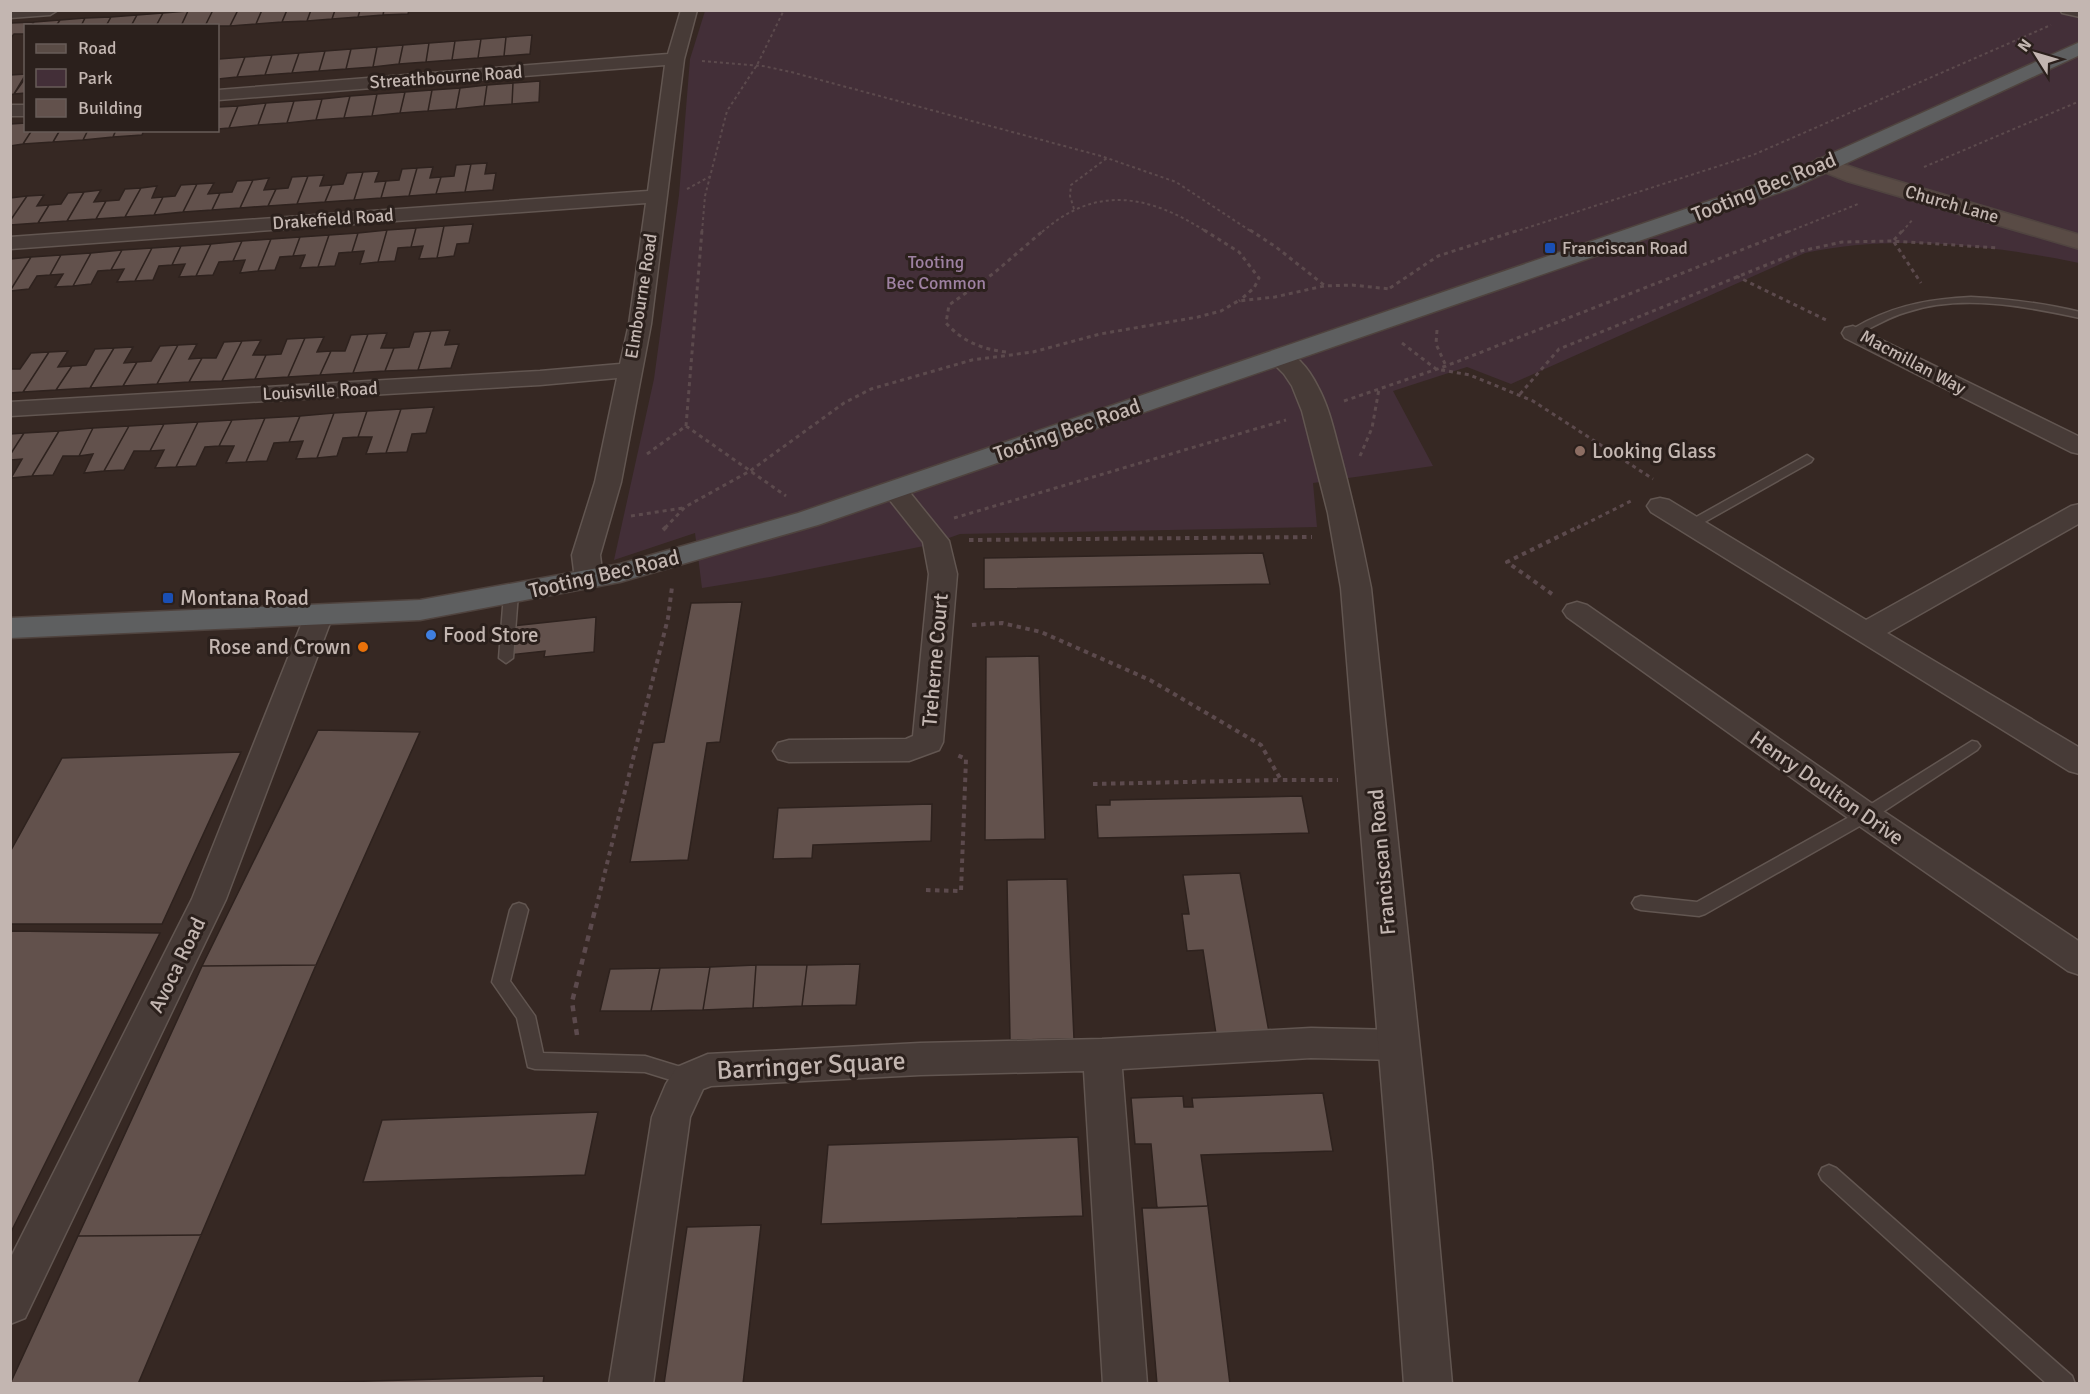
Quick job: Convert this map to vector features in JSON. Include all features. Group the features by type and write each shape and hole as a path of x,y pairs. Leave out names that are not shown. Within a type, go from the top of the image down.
{"highway":[{"name":"Tooting Bec Road","path":"10,628 420,610 589,579 691,554 808,519 1787,182 2079,48"}],"main road":[{"name":"Church Lane","path":"1825,164 2079,242"}],"street":[{"path":"10,13 50,10"},
{"name":"Elmbourne Road","path":"589,579 586,555 608,482 640,324 675,59 689,10"},
{"path":"2064,16 2079,12"},
{"name":"Streathbourne Road","path":"219,95 675,59"},
{"name":"Drakefield Road","path":"10,243 656,196"},
{"name":"Macmillan Way","path":"1853,333 2079,447"},
{"name":"Franciscan Road","path":"1280,357 1294,369 1305,386 1315,411 1331,471 1356,588 1397,1044 1410,1163 1428,1383"},
{"name":"Louisville Road","path":"10,409 528,379 630,370"},
{"name":"Treherne Court","path":"789,751 909,750 928,742 943,574 942,530 894,489"},
{"path":"1661,496 1689,525 2079,763"},
{"path":"1866,633 2079,512"},
{"name":"Henry Doulton Drive","path":"1577,611 1866,815 2079,961"},
{"name":"Avoca Road","path":"10,1304 209,899 319,615"},
{"name":"Barringer Square","path":"631,1383 671,1117 678,1096 690,1078 708,1070 738,1067 1102,1055 1311,1043 1397,1044"},
{"path":"1102,1055 1125,1383"}],"lane":[{"name":"Macmillan Way","path":"1853,333 1904,309 1934,302 2006,303 2048,307 2079,315"},
{"path":"1689,525 1807,459"},
{"path":"506,658 510,594"},
{"path":"1641,903 1699,909 1866,815 1972,746"},
{"path":"519,910 501,982 526,1016 535,1061 645,1064 690,1078"},
{"path":"1829,1174 2064,1383"}],"path":[{"path":"784,10 757,65 728,111 709,177 704,207 686,426 787,496"},
{"path":"1238,301 1275,297 1324,286 1352,285 1389,289 1438,256 1753,155 2064,16"},
{"path":"675,59 757,65 860,90 1107,158 1176,182 1276,247 1324,286"},
{"path":"1341,402 1446,366 1834,215 1862,202 1884,184 2079,101"},
{"path":"1074,209 1070,196 1071,185 1107,158"},
{"path":"679,195 709,177"},
{"path":"662,531 685,507 750,471 844,403 871,389 972,360 1033,352 1100,334 1221,311 1258,285 1259,278 1239,252 1178,213 1133,200 1103,201 1074,209 1060,215 994,273 949,305 946,323 954,333 970,344 981,348 1016,353"},
{"path":"1893,241 1914,217"},
{"path":"1893,241 1934,302"},
{"path":"1520,394 1559,349 1801,251 1842,242 1893,241 1999,248"},
{"path":"1736,276 1853,333"},
{"path":"1438,322 1436,344 1446,366"},
{"path":"1395,337 1436,369 1470,375 1520,394 1661,496"},
{"path":"1331,471 1358,460 1372,428 1379,389"},
{"path":"942,530 1027,498 1287,419"},
{"path":"1577,611 1507,562 1633,501"},
{"path":"595,521 685,507"},
{"path":"942,530 1346,536"},
{"path":"581,1062 572,1002 668,618 672,585"},
{"path":"938,627 1002,623 1041,632 1075,645 1117,668 1150,680 1261,745 1281,780"},
{"path":"926,890 961,891 966,759 928,742"},
{"path":"1093,784 1375,780"}],"green space":[{"name":"Tooting Bec Common","path":"705,11 2079,11 2079,263 2011,251 1942,244 1873,244 1805,253 1511,384 1467,367 1393,391 1433,466 1313,483 1317,527 960,534 929,545 770,577 702,588 695,533 614,560 654,379 679,195 690,59"}],"building":[{"path":"213,10 238,10 230,26 206,24"},
{"path":"213,10 206,24 182,24 188,11"},
{"path":"238,10 262,10 256,24 230,26"},
{"path":"262,10 287,10 282,22 256,24"},
{"path":"287,10 311,10 307,21 282,22"},
{"path":"311,10 335,10 332,19 307,21"},
{"path":"335,10 360,10 358,17 332,19"},
{"path":"360,10 384,10 383,15 358,17"},
{"path":"384,10 409,10 408,14 383,15"},
{"path":"188,11 182,24 157,24 163,13"},
{"path":"163,13 157,24 132,24 137,15"},
{"path":"137,15 132,24 107,24 111,17"},
{"path":"111,17 107,24 82,24 85,18"},
{"path":"85,18 82,24 57,24 60,20"},
{"path":"60,20 57,24 32,24"},
{"path":"34,22 24,24 24,34 14,34 10,39 11,23"},
{"path":"532,35 530,54 504,56 506,37"},
{"path":"506,37 504,56 478,58 481,39"},
{"path":"481,39 478,58 452,60 455,41"},
{"path":"455,41 452,60 426,62 429,43"},
{"path":"429,43 426,62 399,64 403,45"},
{"path":"403,45 399,64 373,67 377,47"},
{"path":"377,47 373,67 346,69 351,49"},
{"path":"351,49 346,69 319,71 325,51"},
{"path":"325,51 319,71 292,73 299,53"},
{"path":"299,53 292,73 265,75 272,55"},
{"path":"272,55 265,75 237,77 245,57"},
{"path":"245,57 237,77 219,79 219,59"},
{"path":"24,74 14,94 10,95 10,75"},
{"path":"24,80 24,93 14,94"},
{"path":"540,81 539,102 512,104 513,83"},
{"path":"513,83 512,104 484,106 487,85"},
{"path":"487,85 484,106 456,109 460,88"},
{"path":"460,88 456,109 428,111 432,90"},
{"path":"432,90 428,111 400,113 405,92"},
{"path":"405,92 400,113 372,116 377,94"},
{"path":"377,94 372,116 344,118 350,96"},
{"path":"350,96 344,118 316,120 322,99"},
{"path":"322,99 316,120 287,123 294,101"},
{"path":"294,101 287,123 258,125 266,103"},
{"path":"266,103 258,125 229,128 238,106"},
{"path":"238,106 229,128 219,129 219,107"},
{"path":"24,123 24,132 31,132 23,144 10,146 10,124"},
{"path":"31,132 59,132 53,142 23,144"},
{"path":"59,132 87,132 83,140 53,142"},
{"path":"87,132 115,132 113,137 83,140"},
{"path":"115,132 143,132 142,135 113,137"},
{"path":"487,163 485,174 496,173 493,190 465,192 471,164"},
{"path":"471,164 465,192 436,194 441,177 454,176 456,165"},
{"path":"433,167 430,178 441,177 436,194 409,196 417,168"},
{"path":"417,168 409,196 381,198 386,181 399,180 402,169"},
{"path":"379,171 375,182 386,181 381,198 354,200 363,172"},
{"path":"363,172 354,200 325,202 332,185 343,184 347,173"},
{"path":"324,175 320,186 332,185 325,202 297,204 308,176"},
{"path":"308,176 297,204 268,206 276,189 288,188 292,177"},
{"path":"269,178 264,190 276,189 268,206 240,208 253,180"},
{"path":"253,180 240,208 212,210 220,193 232,192 237,181"},
{"path":"214,183 208,194 220,193 212,210 183,212 197,184"},
{"path":"197,184 183,212 154,215 163,197 175,196 181,185"},
{"path":"157,186 152,198 163,197 154,215 125,217 141,188"},
{"path":"141,188 125,217 96,219 106,201 119,200 125,189"},
{"path":"101,190 94,202 106,201 96,219 67,221 84,192"},
{"path":"84,192 67,221 38,223 49,205 61,204 68,193"},
{"path":"44,195 37,206 49,205 38,223 10,225 10,221 27,196"},
{"path":"27,196 10,221 10,198"},
{"path":"473,224 469,243 457,244 454,256 437,258 444,226"},
{"path":"444,226 437,258 419,259 423,246 411,247 416,228"},
{"path":"416,228 411,247 398,248 395,261 378,262 387,230"},
{"path":"387,230 378,262 360,264 364,251 352,252 358,233"},
{"path":"358,233 352,252 339,253 335,266 318,267 329,235"},
{"path":"329,235 318,267 300,268 305,255 293,256 300,237"},
{"path":"300,237 293,256 280,257 275,270 258,271 271,239"},
{"path":"271,239 258,271 240,273 245,260 233,261 242,241"},
{"path":"242,241 233,261 219,262 213,275 196,276 211,244"},
{"path":"211,244 196,276 179,277 185,264 172,265 181,246"},
{"path":"181,246 172,265 159,266 153,280 135,281 152,248"},
{"path":"152,248 135,281 117,282 124,269 111,270 122,250"},
{"path":"122,250 111,270 98,271 91,284 73,286 91,253"},
{"path":"91,253 73,286 55,287 63,274 50,275 61,255"},
{"path":"61,255 50,275 37,276 29,289 10,291 31,257"},
{"path":"31,257 10,291 10,259"},
{"path":"450,330 445,345 459,344 451,368 418,370 431,331"},
{"path":"431,331 418,370 385,371 394,348 409,347 414,332"},
{"path":"387,333 381,348 394,348 385,371 353,373 368,334"},
{"path":"368,334 353,373 320,375 331,351 345,351 351,335"},
{"path":"324,337 317,352 331,351 320,375 288,377 305,338"},
{"path":"305,338 288,377 255,379 266,355 281,354 287,339"},
{"path":"261,340 253,355 266,355 255,379 222,381 242,341"},
{"path":"242,341 222,381 189,382 202,358 216,358 224,342"},
{"path":"197,344 189,359 202,358 189,382 157,384 178,345"},
{"path":"178,345 157,384 123,386 137,362 151,361 160,346"},
{"path":"133,347 124,363 137,362 123,386 90,388 114,348"},
{"path":"114,348 90,388 56,390 72,366 86,365 95,349"},
{"path":"68,351 58,367 72,366 56,390 23,392 49,352"},
{"path":"49,352 23,392 10,393 10,369 20,369 31,353"},
{"path":"434,407 426,433 412,434 407,452 386,453 401,409"},
{"path":"401,409 386,453 366,454 372,437 358,437 367,411"},
{"path":"367,411 358,437 343,438 337,456 317,458 334,413"},
{"path":"334,413 317,458 296,459 303,441 289,442 300,416"},
{"path":"300,416 289,442 274,443 267,461 246,462 265,418"},
{"path":"265,418 246,462 226,463 234,446 219,446 232,420"},
{"path":"232,420 219,446 205,447 196,466 176,467 198,422"},
{"path":"198,422 176,467 155,468 164,450 150,451 164,424"},
{"path":"164,424 150,451 134,451 124,470 104,471 129,426"},
{"path":"129,426 104,471 84,473 93,454 79,456 93,428"},
{"path":"93,428 79,456 63,456 53,475 32,476 59,431"},
{"path":"59,431 32,476 11,478 22,459 10,460 10,455 24,433"},
{"path":"24,433 10,455 10,434"},
{"path":"1263,553 1270,584 984,589 984,558"},
{"path":"742,602 720,742 707,743 688,860 630,862 653,743 664,742 691,603"},
{"path":"596,617 594,652 544,657 545,651 509,655 512,626"},
{"path":"1039,656 1045,839 985,840 986,657"},
{"path":"318,730 420,732 316,965 202,966"},
{"path":"241,752 162,924 10,924 10,852 62,758"},
{"path":"1302,796 1309,833 1098,838 1096,805 1110,805 1110,800"},
{"path":"932,804 931,841 813,845 812,858 773,859 778,808"},
{"path":"1240,873 1269,1032 1216,1034 1203,950 1187,951 1182,914 1189,914 1183,875"},
{"path":"1067,879 1074,1039 1010,1040 1007,880"},
{"path":"10,931 160,933 10,1234"},
{"path":"860,964 856,1005 802,1006 807,965"},
{"path":"316,965 201,1235 78,1236 202,966"},
{"path":"756,965 753,1008 703,1010 710,967"},
{"path":"756,965 807,965 802,1006 753,1008"},
{"path":"710,967 703,1010 651,1011 660,968"},
{"path":"660,968 651,1011 600,1011 610,969"},
{"path":"1323,1093 1333,1151 1201,1155 1208,1206 1157,1208 1151,1144 1135,1144 1131,1098 1183,1096 1184,1107 1193,1107 1192,1098"},
{"path":"598,1112 585,1175 363,1182 382,1120"},
{"path":"1078,1137 1083,1216 821,1224 828,1145"},
{"path":"1208,1206 1230,1384 1157,1384 1142,1208"},
{"path":"761,1225 743,1384 664,1384 687,1227"},
{"path":"201,1235 138,1384 10,1384 78,1236"},
{"path":"544,1376 543,1384 302,1384 303,1383"}],"place":[{"name":"Franciscan Road","path":"1550,248"},
{"name":"Looking Glass","path":"1580,451"},
{"name":"Montana Road","path":"168,598"},
{"name":"Food Store","path":"431,635"},
{"name":"Rose and Crown","path":"363,647"}]}
